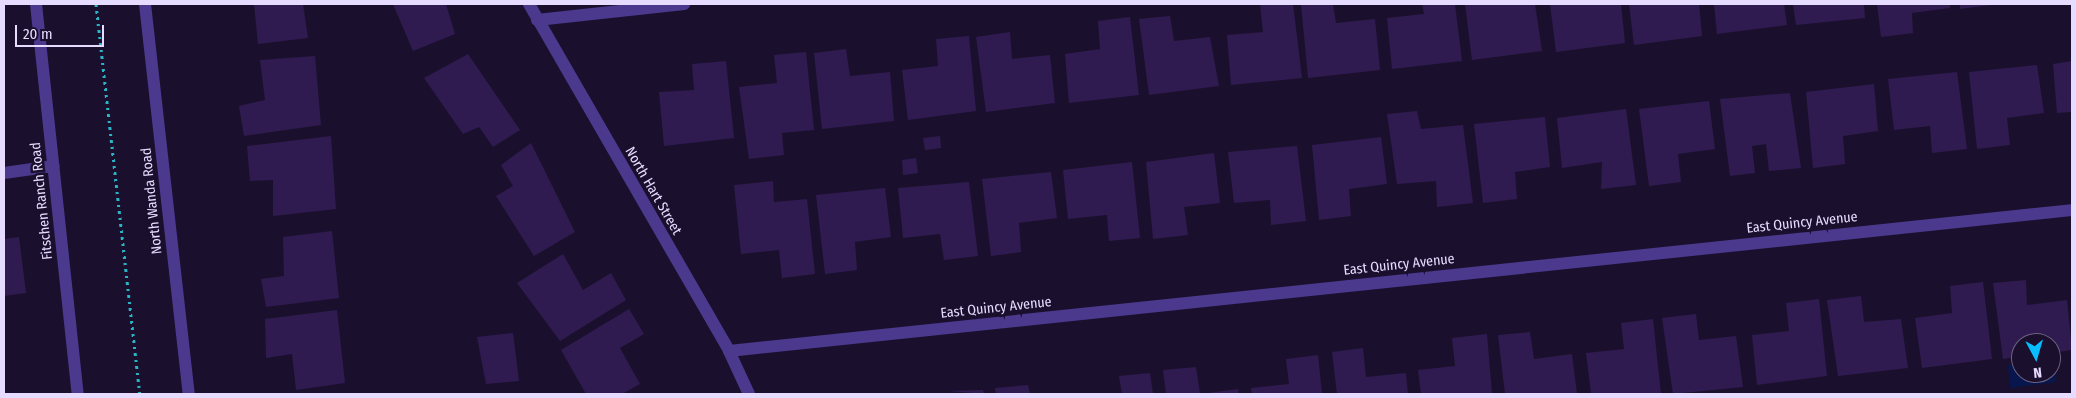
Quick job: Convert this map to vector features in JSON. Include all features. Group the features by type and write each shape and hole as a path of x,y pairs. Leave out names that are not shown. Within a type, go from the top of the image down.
{"street":[{"name":"Fitschen Ranch Road","path":"36,4 78,394"},
{"name":"North Wanda Road","path":"145,4 189,394"},
{"name":"North Hart Street","path":"529,4 729,351 749,394"},
{"path":"537,20 684,4"},
{"path":"4,173 54,166"},
{"name":"East Quincy Avenue","path":"729,351 2072,210"}],"path":[{"path":"96,4 140,394"}],"shaded area":[{"path":"2008,365 2011,365 2011,383 2048,383 2010,388"}],"building":[{"path":"254,4 303,4 308,38 258,44"},
{"path":"393,4 446,4 455,34 413,51"},
{"path":"1260,4 1293,4 1302,78 1231,85 1227,35 1263,32"},
{"path":"1301,4 1333,4 1336,23 1375,19 1380,70 1308,78"},
{"path":"1422,4 1455,4 1462,61 1392,69 1387,18 1424,14"},
{"path":"1465,4 1535,4 1542,51 1472,60"},
{"path":"1550,4 1621,4 1625,43 1556,52"},
{"path":"1629,4 1699,4 1702,36 1634,45"},
{"path":"1714,4 1784,4 1787,25 1717,34"},
{"path":"1793,4 1864,4 1865,18 1796,25"},
{"path":"1877,4 1950,4 1950,8 1912,13 1913,33 1881,37"},
{"path":"1960,4 1991,4 1991,5 1960,9"},
{"path":"1170,16 1174,41 1210,37 1219,86 1149,95 1139,19"},
{"path":"1130,17 1139,95 1069,103 1065,54 1100,49 1098,21"},
{"path":"1010,32 1012,59 1050,55 1055,103 986,112 976,37"},
{"path":"969,36 976,111 908,120 902,70 938,66 936,39"},
{"path":"846,49 850,76 890,72 894,121 822,129 814,53"},
{"path":"806,52 814,130 782,133 784,155 749,159 739,87 777,83 774,55"},
{"path":"468,54 520,130 493,147 479,127 463,134 424,78"},
{"path":"315,56 321,125 244,136 239,106 265,100 260,60"},
{"path":"726,61 734,138 664,146 659,92 694,90 692,64"},
{"path":"2072,61 2072,112 2057,113 2053,64"},
{"path":"2037,65 2044,113 2007,118 2010,145 1977,149 1969,72"},
{"path":"1957,72 1967,149 1932,153 1930,126 1894,130 1888,79"},
{"path":"1874,84 1878,131 1843,136 1845,164 1813,168 1806,92"},
{"path":"1790,93 1801,168 1769,171 1766,144 1752,146 1755,173 1730,176 1720,99"},
{"path":"1709,101 1715,149 1678,154 1681,182 1649,186 1639,109"},
{"path":"1626,109 1636,185 1601,189 1602,162 1562,168 1557,118"},
{"path":"1417,111 1421,129 1463,125 1473,203 1437,207 1436,181 1397,184 1387,114"},
{"path":"1545,117 1550,167 1515,172 1517,199 1483,203 1474,124"},
{"path":"331,136 336,209 273,216 273,180 250,181 247,146"},
{"path":"940,136 941,148 925,150 923,138"},
{"path":"1381,137 1387,184 1349,189 1351,216 1319,220 1312,145"},
{"path":"531,143 575,232 534,256 496,196 513,186 501,165"},
{"path":"1297,146 1306,221 1271,225 1270,200 1234,203 1228,152"},
{"path":"1214,153 1220,203 1184,207 1188,235 1153,239 1146,162"},
{"path":"916,158 918,173 903,175 902,160"},
{"path":"1132,162 1140,238 1109,241 1107,215 1068,219 1063,170"},
{"path":"1051,172 1057,218 1019,223 1021,252 991,256 982,179"},
{"path":"773,181 774,202 807,199 815,274 782,278 779,250 741,254 734,185"},
{"path":"969,182 978,256 944,260 940,234 903,238 898,188"},
{"path":"885,188 891,237 855,242 857,270 825,274 816,195"},
{"path":"332,231 339,298 266,307 261,279 284,276 283,237"},
{"path":"19,237 26,293 4,296 4,239"},
{"path":"563,254 583,290 611,273 626,300 560,341 517,283"},
{"path":"2026,280 2027,305 2067,300 2072,350 2061,352 2061,333 2011,333 2011,358 2003,359 1993,283"},
{"path":"1983,282 1992,359 1922,368 1915,318 1952,313 1950,286"},
{"path":"1861,296 1864,322 1901,319 1908,368 1838,376 1827,300"},
{"path":"1819,299 1827,376 1757,385 1752,335 1789,331 1786,303"},
{"path":"629,309 644,334 620,348 640,384 622,394 586,394 561,350"},
{"path":"337,310 345,383 296,390 292,354 266,358 265,319"},
{"path":"1696,314 1699,340 1736,336 1743,387 1673,394 1662,318"},
{"path":"1653,319 1661,394 1591,394 1586,353 1624,349 1621,323"},
{"path":"1530,332 1534,359 1572,354 1577,394 1505,394 1498,335"},
{"path":"513,333 519,381 486,384 477,337"},
{"path":"1487,334 1492,394 1421,394 1418,370 1455,366 1452,338"},
{"path":"1363,348 1366,377 1406,373 1408,394 1337,394 1332,352"},
{"path":"1318,355 1322,394 1252,394 1251,388 1289,384 1286,359"},
{"path":"1196,367 1200,394 1166,394 1163,370"},
{"path":"1150,373 1153,394 1122,394 1119,376"},
{"path":"1028,385 1030,394 996,394 995,388"},
{"path":"1238,389 1239,394 1208,394 1208,393"},
{"path":"983,390 984,394 949,391"}]}
